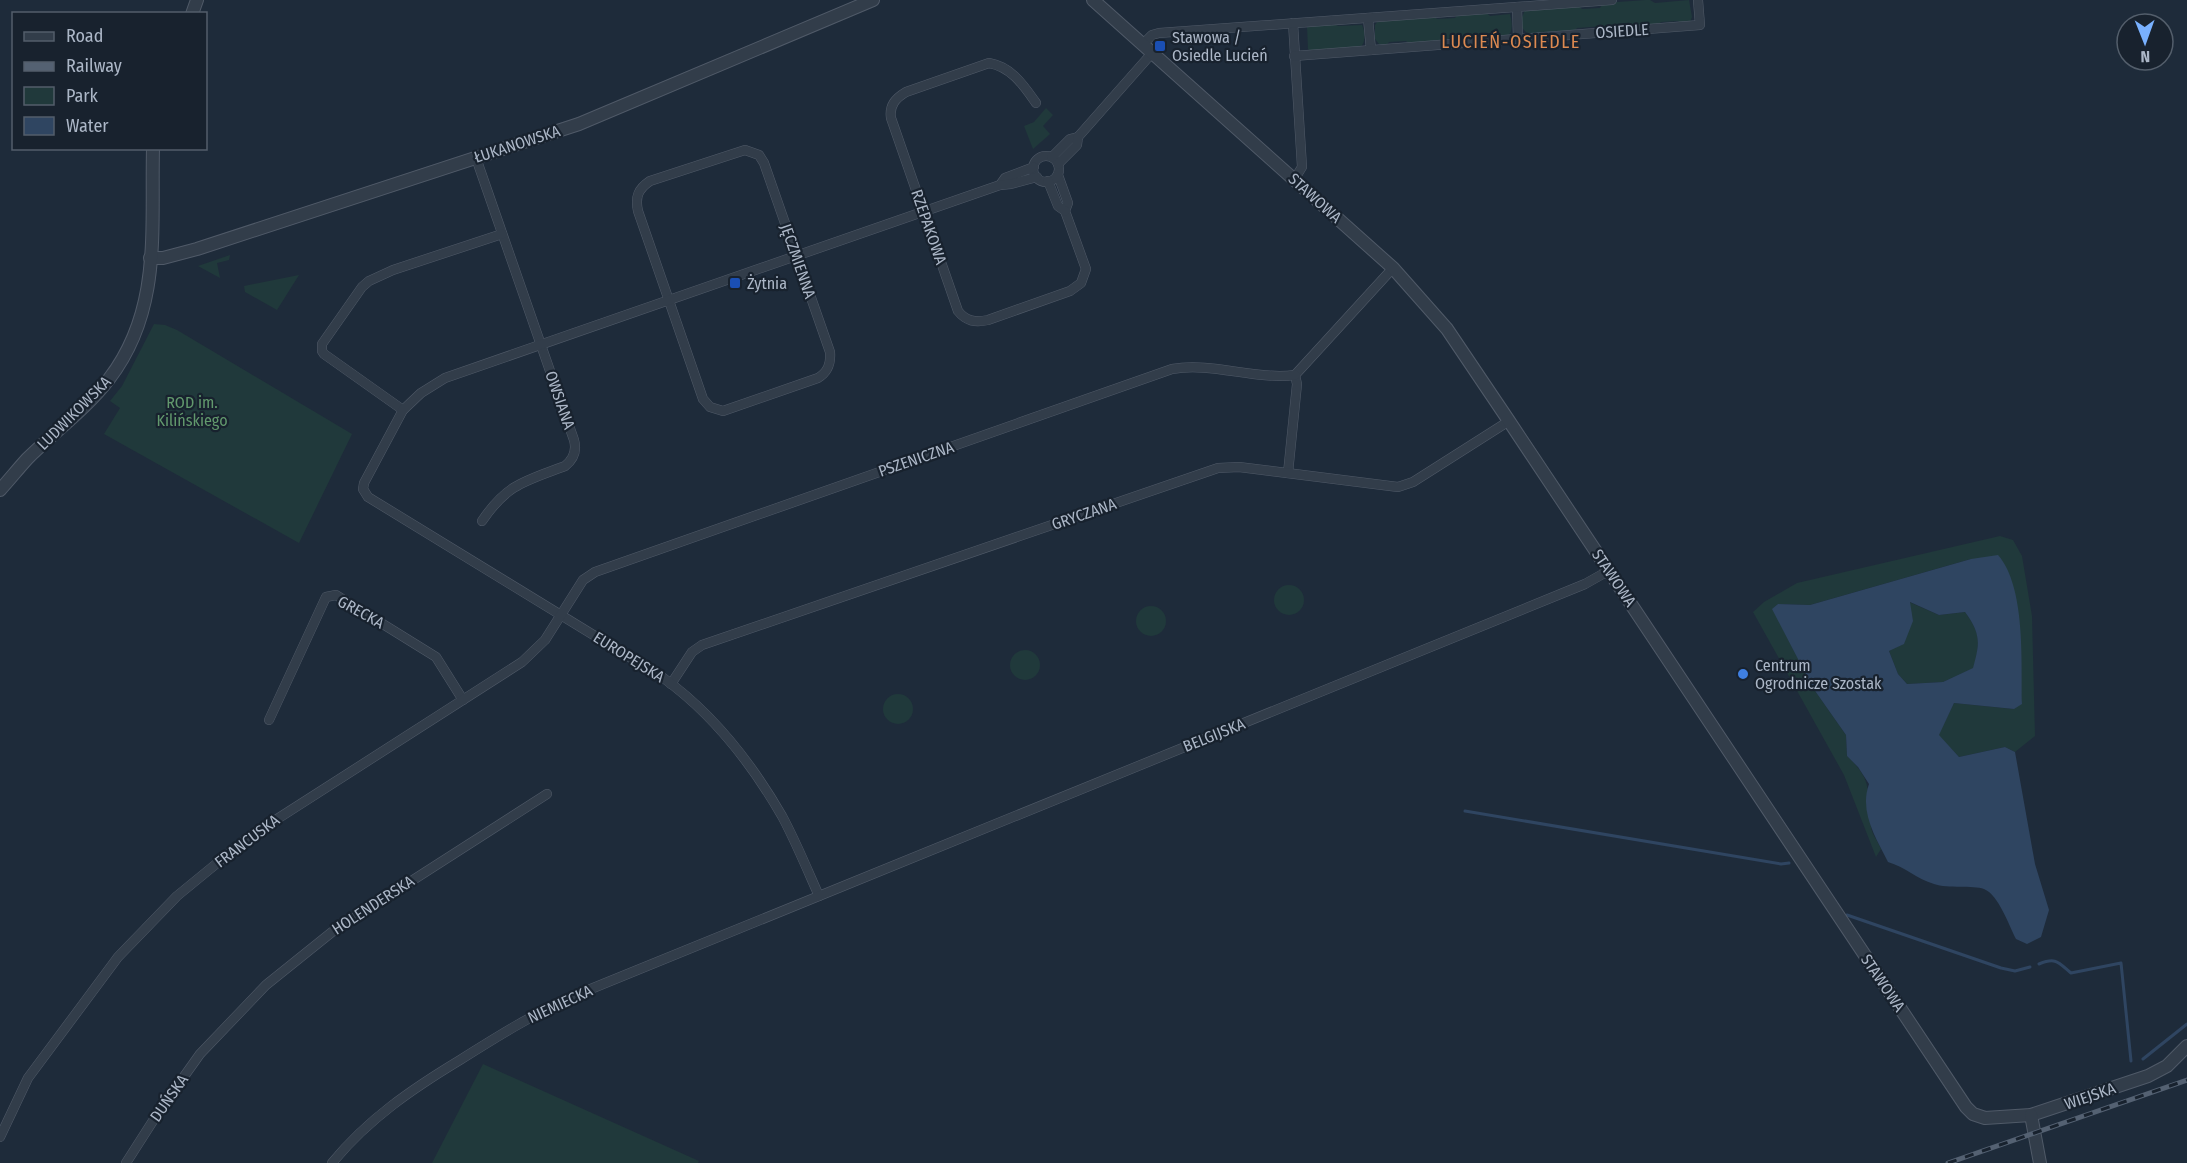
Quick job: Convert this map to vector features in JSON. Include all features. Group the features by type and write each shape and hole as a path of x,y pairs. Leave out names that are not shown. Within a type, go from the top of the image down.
{"street":[{"name":"ŁUKANOWSKA","path":"150,258 163,258 196,249 579,124 873,0"},
{"path":"1000,185 1005,178 1034,167 1040,158 1055,161 1077,145 1078,137 1153,52 1093,0"},
{"name":"OSIEDLE","path":"1143,44 1152,34 1158,33 1612,0"},
{"name":"OSIEDLE","path":"1294,56 1700,26 1698,0"},
{"path":"1517,7 1518,39"},
{"path":"1368,18 1371,50"},
{"path":"1293,23 1302,167 1294,180"},
{"name":"STAWOWA","path":"1153,52 1393,268 1447,329 1966,1107 1985,1118 2031,1115"},
{"name":"RZEPAKOWA","path":"1036,103 1023,84 1009,71 990,63 899,96 891,108 891,118 958,311 968,319 981,321 1070,291 1081,283 1086,270 1084,261 1065,211 1058,206 1048,181"},
{"name":"LUDWIKOWSKA","path":"0,490 27,460 83,409 109,380 137,330 150,280 153,150"},
{"name":"JĘCZMIENNA","path":"739,151 754,152 764,163 830,352 829,368 818,378 727,410 710,407 703,399 669,299 637,207 638,192 650,181 739,151"},
{"name":"OWSIANA","path":"476,158 576,450 571,461 565,466 511,488 498,498 482,521"},
{"path":"502,234 393,270 369,281 362,287 325,339 321,347 324,354 403,410 421,393 445,378 1000,185 1037,177 1048,181 1058,175 1055,161"},
{"path":"1034,167 1037,177"},
{"name":"RZEPAKOWA","path":"1058,175 1068,203 1065,211"},
{"path":"1288,473 1297,384 1295,375 1393,268"},
{"name":"PSZENICZNA","path":"562,615 583,580 605,567 1172,369 1198,368 1275,376 1295,375"},
{"name":"EUROPEJSKA","path":"403,410 364,483 364,494 671,684 692,702 725,736 770,796 792,836 819,896"},
{"name":"GRYCZANA","path":"671,684 687,658 702,645 1218,468 1239,467 1393,487 1403,486 1413,482 1509,421"},
{"name":"BELGIJSKA","path":"819,896 1565,592 1608,571"},
{"name":"GRECKA","path":"269,720 326,597 336,595 436,657 463,700"},
{"name":"FRANCUSKA","path":"0,1137 34,1069 118,957 177,896 249,837 531,656 562,615"},
{"name":"HOLENDERSKA","path":"215,1036 266,985 332,932 547,794"},
{"name":"NIEMIECKA","path":"332,1163 369,1123 401,1097 540,1011 819,896"},
{"name":"DUŃSKA","path":"126,1163 158,1113 215,1036"},
{"name":"WIEJSKA","path":"2031,1115 2148,1076 2167,1066 2187,1046"},
{"path":"2031,1115 2040,1163"}],"green space":[{"path":"1650,0 1655,3 1689,0 1692,17 1690,22 1682,25 1678,21 1661,22 1658,26 1609,30 1604,26 1577,28 1573,33 1529,35 1522,28 1522,17 1525,10 1578,5 1582,9 1600,8 1603,3"},
{"path":"1486,12 1490,16 1510,14 1511,30 1506,37 1495,39 1481,39 1477,36 1449,38 1446,42 1409,44 1406,41 1389,42 1386,46 1379,44 1375,39 1375,25 1378,21 1433,15 1437,19 1455,18 1458,14"},
{"path":"1334,23 1338,26 1362,25 1364,42 1361,47 1311,52 1308,49 1307,27"},
{"path":"1046,108 1053,115 1043,126 1050,134 1033,149 1024,126 1034,122"},
{"path":"230,255 229,260 217,263 220,278 198,266"},
{"path":"299,275 277,310 245,292 244,286"},
{"name":"ROD im. Kilińskiego","path":"154,324 165,325 177,330 352,434 299,543 104,434 120,408 110,401 122,386"},
{"path":"2000,536 2013,540 2022,556 2032,616 2035,736 2015,752 2005,747 1959,757 1938,735 1954,703 2013,709 1971,559 1810,605 1778,604 1773,609 1813,688 1846,735 1847,756 1866,781 1872,830 1881,849 1876,857 1844,775 1753,612 1764,602 1797,583"},
{"path":"1289,585 1295,586 1303,594 1303,606 1295,614 1289,615 1283,614 1275,606 1274,600 1275,594 1283,586"},
{"path":"1909,602 1939,615 1965,612 1978,638 1974,668 1943,682 1907,684 1898,674 1889,651 1904,643"},
{"path":"1151,606 1162,610 1166,621 1162,632 1151,636 1140,632 1136,621 1140,610"},
{"path":"1025,650 1036,654 1040,665 1036,676 1025,680 1014,676 1010,665 1014,654"},
{"path":"898,694 909,698 913,709 909,720 898,724 887,720 883,709 887,698"},
{"path":"483,1064 699,1161 698,1163 432,1163"}],"water":[{"path":"1998,555 2007,569 2013,586 2020,626 2022,704 2014,709 1954,703 1939,735 1959,757 2005,747 2015,752 2035,864 2049,910 2041,937 2027,944 2016,939 1999,904 1984,889 1934,884 1888,862 1867,815 1866,794 1869,784 1858,767 1847,756 1846,735 1813,688 1772,609 1778,604 1810,605 1971,559","holes":["1910,602 1939,615 1965,612 1978,639 1973,668 1943,682 1907,684 1898,674 1889,651 1904,644 1913,621"]}],"waterway":[{"path":"1465,811 1781,864 1789,863"},
{"path":"1847,915 2001,968 2015,971 2030,967"},
{"path":"2039,964 2053,961 2071,973 2121,963 2131,1061"},
{"path":"2143,1059 2187,1024"}],"railway":[{"path":"1948,1163 2187,1080"}],"place":[{"name":"Stawowa / Osiedle Lucień","path":"1160,46"},
{"name":"Żytnia","path":"735,283"},
{"name":"Centrum Ogrodnicze Szostak","path":"1743,674"}],"district":[{"name":"LUCIEŃ-OSIEDLE","path":"1511,42"}]}
